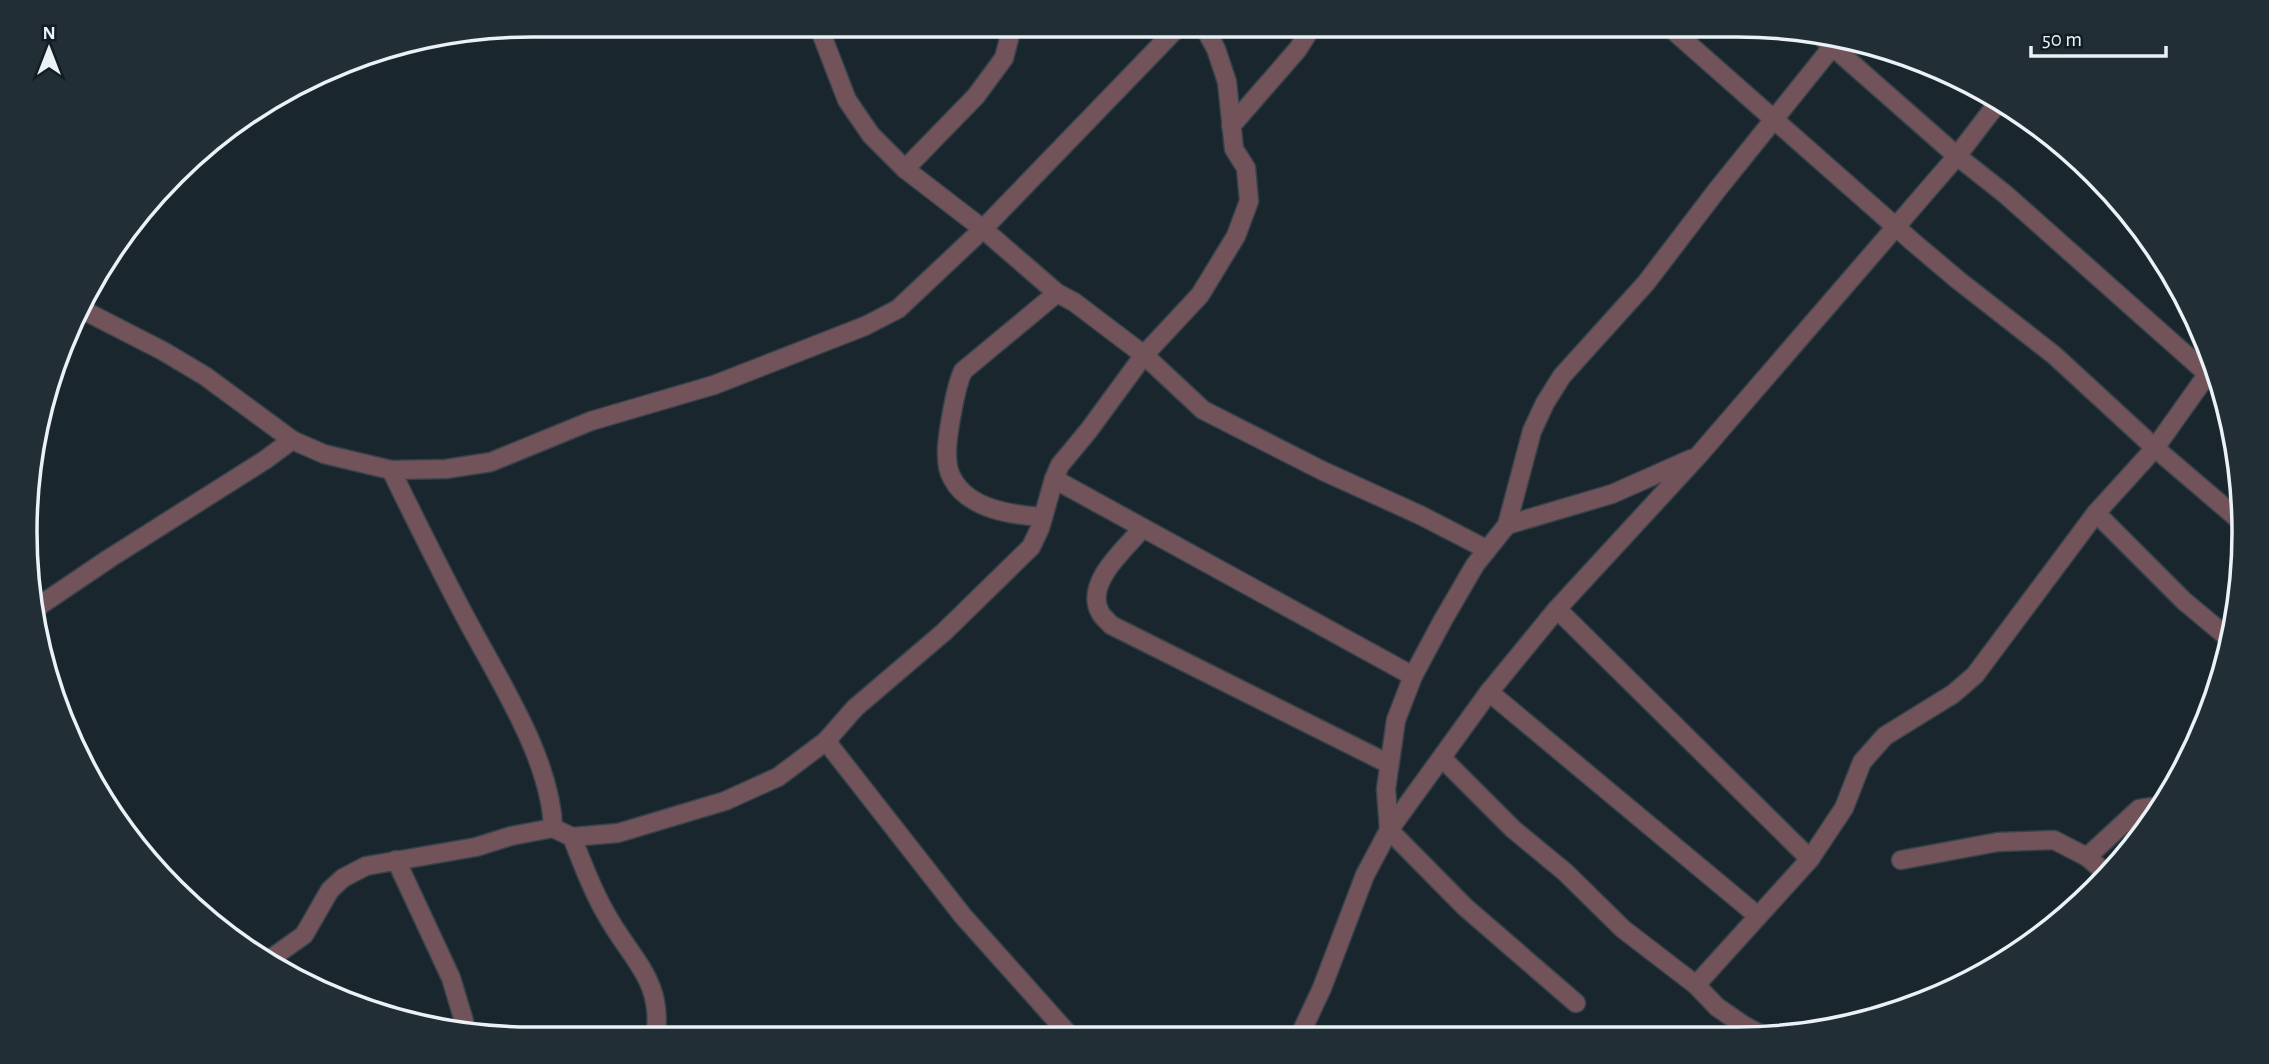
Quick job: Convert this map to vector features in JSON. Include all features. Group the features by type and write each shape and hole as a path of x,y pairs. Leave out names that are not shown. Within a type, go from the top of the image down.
{"street":[{"path":"823,37 847,100 872,135 905,169 983,229 1057,293 1074,302 1144,355 1203,410 1486,549"},
{"path":"905,169 976,96 1004,58 1009,37"},
{"path":"88,313 205,376 292,440 324,454 391,470 446,469 491,462 591,421 714,386 864,326 898,309 983,229 1168,37"},
{"path":"275,955 304,935 330,890 343,878 366,866 476,847 511,836 553,828 572,836 618,833 725,801 778,777 826,741 855,708 944,632 1031,547 1054,479 1066,456 1089,430 1144,355 1200,295 1236,236 1249,201 1246,168 1234,149 1227,82 1210,37"},
{"path":"1231,126 1298,49 1305,37"},
{"path":"1682,37 1958,280 2054,355 2155,448 2231,513"},
{"path":"1576,1003 1465,907 1389,830 1386,789 1396,720 1413,676 1462,587 1486,549 1507,525 1532,431 1545,402 1562,376 1646,283 1833,46"},
{"path":"1845,49 1957,156 2005,194 2203,366"},
{"path":"1306,1027 1365,875 1389,830 1489,692 1557,609 1699,456 1957,156 1994,108"},
{"path":"1043,517 1014,515 986,506 966,495 951,477 947,461 949,430 958,382 963,371 1057,293"},
{"path":"1696,985 1810,859 1844,808 1862,762 1885,736 1952,694 1975,675 2096,513 2155,448 2209,382"},
{"path":"42,604 292,440"},
{"path":"1507,525 1612,494 1699,456"},
{"path":"391,470 525,731 546,781 553,809 553,828"},
{"path":"1054,479 1413,676"},
{"path":"2096,513 2184,601 2222,633"},
{"path":"1143,527 1100,579 1095,595 1100,612 1111,625 1389,764"},
{"path":"1557,609 1810,859"},
{"path":"1489,692 1758,916"},
{"path":"826,741 963,916 1062,1027"},
{"path":"1442,758 1506,822 1565,873 1623,929 1696,985 1717,1007 1746,1027"},
{"path":"2087,857 2139,809 2149,808"},
{"path":"572,836 594,892 648,978 656,997 657,1027"},
{"path":"1901,860 1998,842 2054,840 2087,857 2100,868"},
{"path":"396,860 451,978 464,1022"}]}
